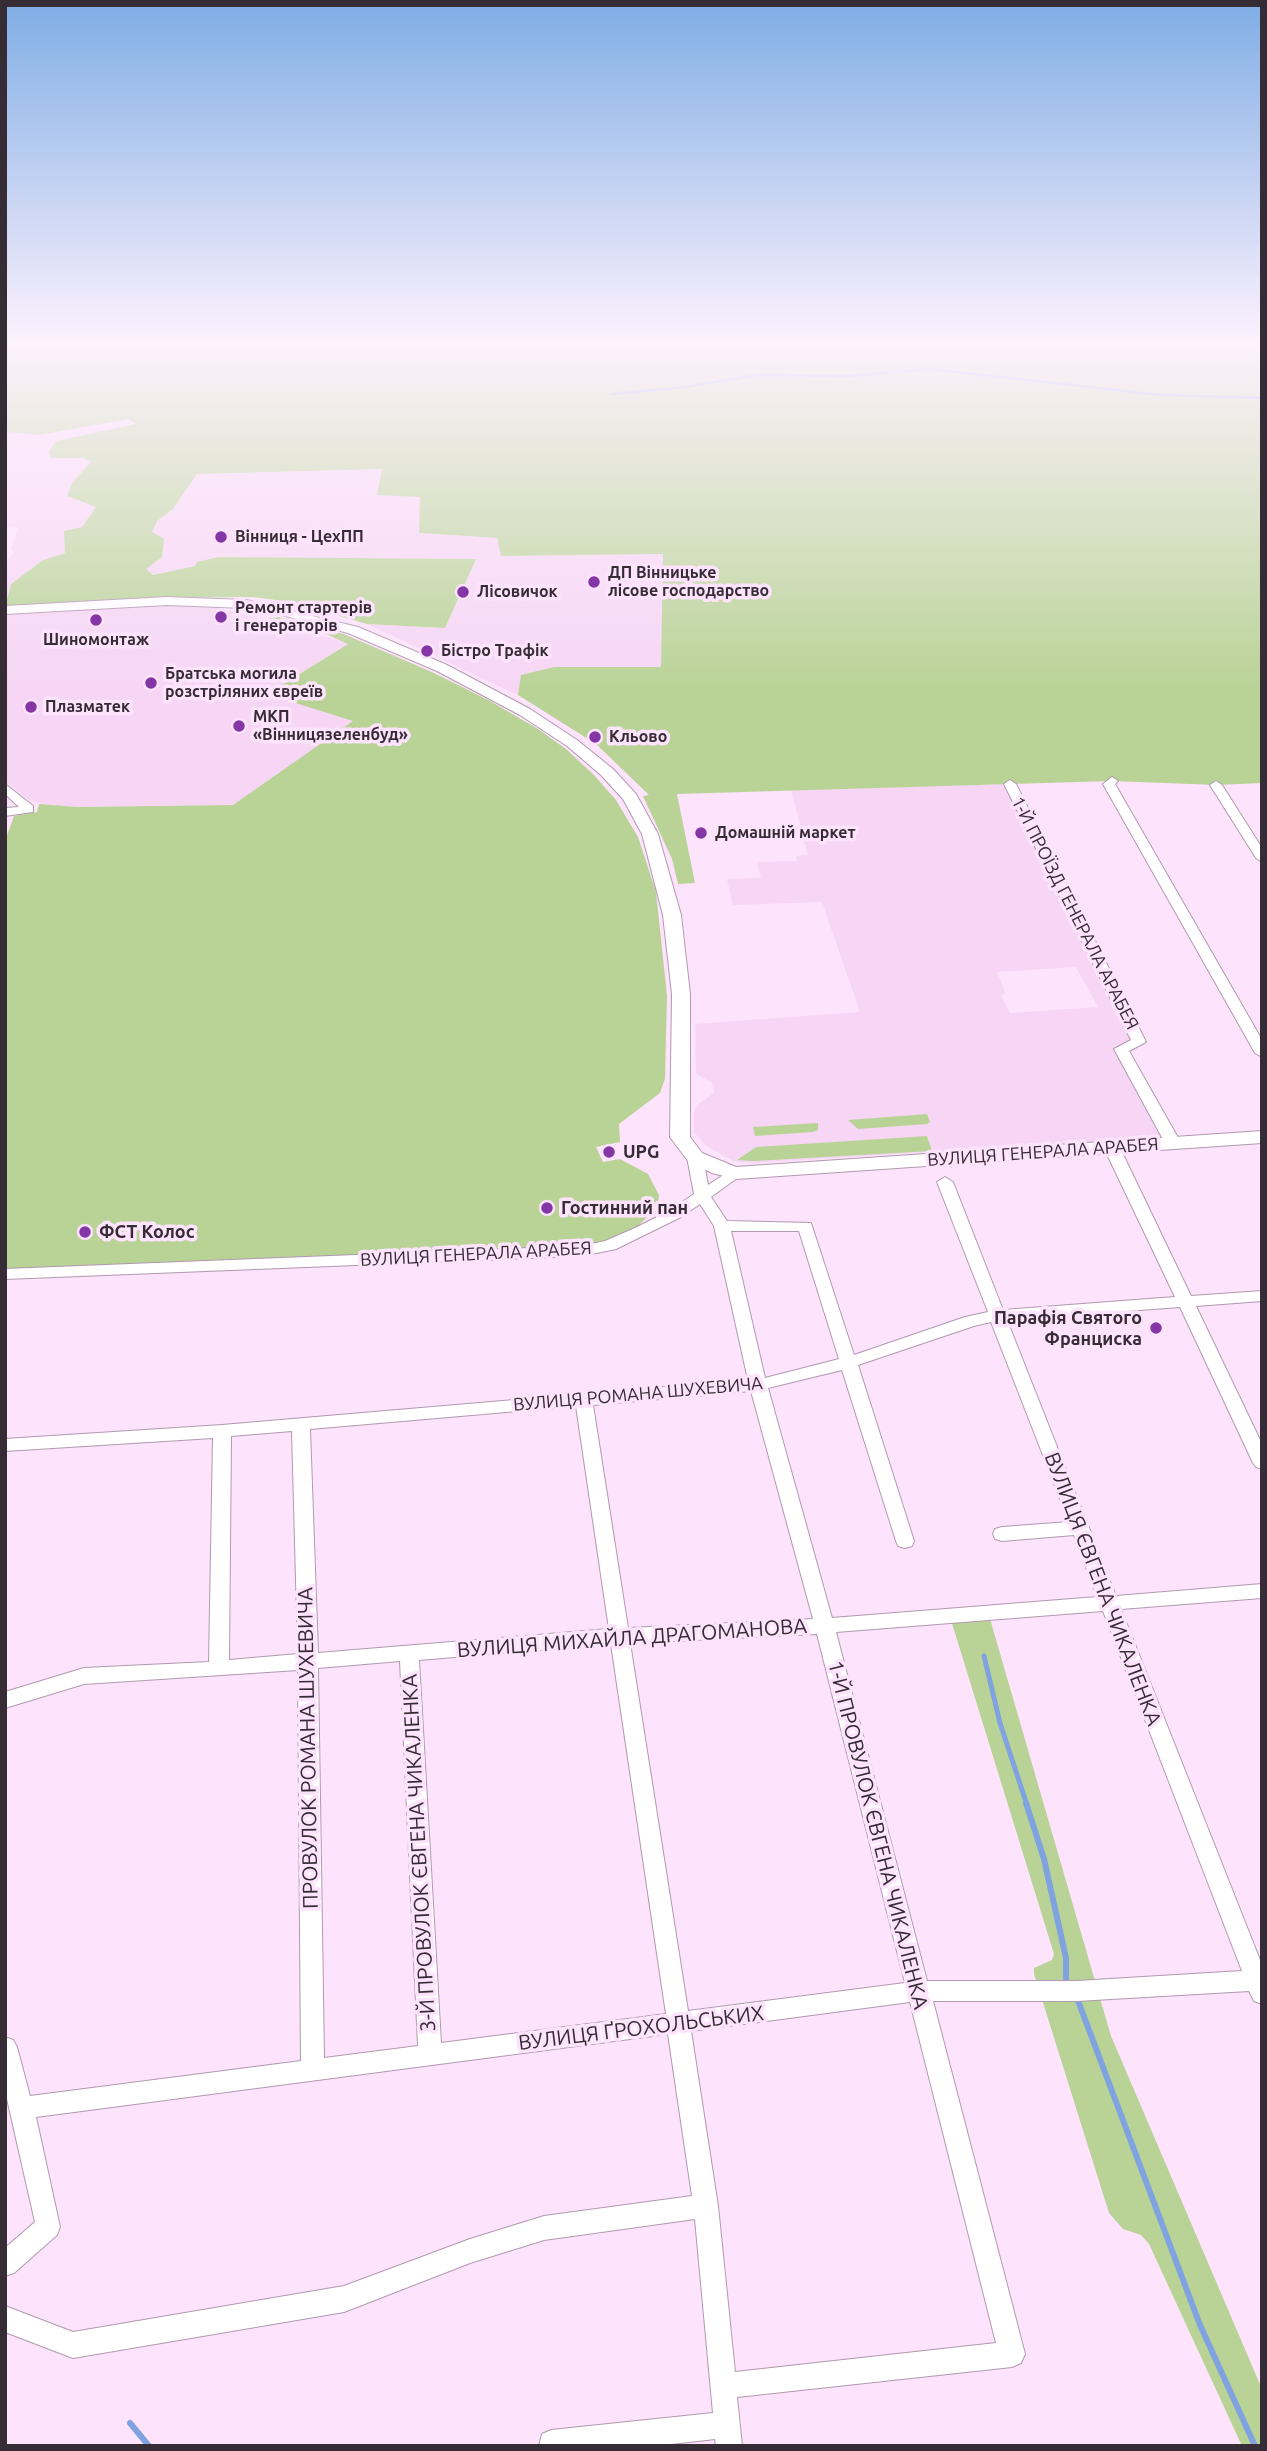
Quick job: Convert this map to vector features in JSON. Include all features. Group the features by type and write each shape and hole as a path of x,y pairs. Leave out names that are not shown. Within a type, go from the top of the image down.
{"main road":[{"path":"5,610 167,601 246,604 279,610 353,630 431,664 526,712 572,743 607,772 630,797 650,834 672,915 681,994 680,1137 695,1157 719,1169 736,1173"},
{"name":"ВУЛИЦЯ ГЕНЕРАЛА АРАБЕЯ","path":"736,1173 1262,1138"}],"street":[{"path":"1112,781 1109,784 1262,1053"},
{"name":"1-Й ПРОЇЗД ГЕНЕРАЛА АРАБЕЯ","path":"1010,783 1139,1042 1121,1049 1173,1143"},
{"path":"1216,785 1262,858"},
{"path":"5,787 29,809 5,811"},
{"path":"1112,1148 1262,1463"},
{"name":"1-Й ПРОВУЛОК ЄВГЕНА ЧИКАЛЕНКА","path":"695,1157 702,1196 722,1226 758,1385 825,1626 1012,2354 723,2386"},
{"name":"ВУЛИЦЯ ГЕНЕРАЛА АРАБЕЯ","path":"5,1274 582,1251 622,1241 675,1214 736,1173"},
{"name":"ВУЛИЦЯ ЄВГЕНА ЧИКАЛЕНКА","path":"946,1182 996,1316 1082,1528 1108,1605 1260,1985"},
{"path":"722,1226 804,1226 905,1541"},
{"name":"ВУЛИЦЯ РОМАНА ШУХЕВИЧА","path":"5,1445 222,1431 758,1385 849,1362 971,1321 996,1316 1262,1296"},
{"path":"551,2443 728,2435 706,2206 584,1400"},
{"name":"ПРОВУЛОК РОМАНА ШУХЕВИЧА","path":"301,1424 308,1661 313,2071"},
{"path":"219,1668 222,1431"},
{"path":"1002,1534 1082,1528"},
{"name":"ВУЛИЦЯ МИХАЙЛА ДРАГОМАНОВА","path":"5,1700 84,1676 619,1636 825,1626 1262,1591"},
{"name":"3-Й ПРОВУЛОК ЄВГЕНА ЧИКАЛЕНКА","path":"409,1652 430,2055"},
{"name":"ВУЛИЦЯ ҐРОХОЛЬСЬКИХ","path":"22,2108 918,1992 1077,1991 1260,1985"},
{"path":"5,2047 22,2108 48,2227 5,2264"},
{"path":"5,2319 73,2345 344,2299 470,2251 544,2228 706,2206"}],"shaded area":[{"path":"5,457 84,458 91,462 96,507 82,527 64,531 65,553 43,560 11,584 5,608 5,562 14,552 11,548 18,528 5,527"},
{"path":"383,469 420,497 419,533 497,538 501,556 664,554 661,667 554,667 521,675 518,695 367,624 445,628 475,559 218,557 197,562 195,566 153,575 145,569 162,557 152,532 157,521 173,509 197,474"},
{"path":"168,605 215,607 349,643 268,693 354,721 233,805 58,807 30,801 5,781 5,613"},
{"path":"1010,784 1005,788 1026,831 1139,1042 1122,1048 1170,1137 753,1163 733,1161 705,1145 694,1132 694,1113 697,1105 714,1093 712,1083 696,1074 695,1024 860,1012 822,902 733,905 727,879 761,878 757,862 797,861 796,856 808,855 791,789","holes":["1076,967 1098,1007 1010,1013 1001,995 1006,994 997,972"]}],"green space":[{"path":"1262,457 1262,783 1216,785 1112,781 677,794 695,883 678,884 672,859 643,796 649,795 596,744 518,695 521,675 554,667 661,667 663,554 501,556 497,538 419,533 420,497 377,495 382,469 197,474 173,509 157,521 152,532 164,539 162,557 146,569 153,575 195,566 197,562 218,557 476,559 445,628 367,624 291,602 253,597 146,598 5,608 11,584 43,560 65,553 64,531 82,527 96,507 67,496 73,482 91,462 84,458 51,458"},
{"path":"279,617 344,634 434,673 538,729 566,749 594,775 616,800 638,837 656,892 667,996 665,1079 660,1093 619,1124 620,1142 596,1147 603,1162 620,1159 648,1174 659,1195 658,1207 622,1241 610,1245 5,1274 5,841 14,816 37,812 39,804 77,807 233,805 353,721 267,694 348,644 328,635 265,619"},
{"path":"927,1114 930,1122 927,1124 858,1129 848,1120"},
{"path":"818,1123 818,1130 813,1132 755,1136 753,1127"},
{"path":"927,1136 932,1151 737,1160 756,1147"},
{"path":"988,1612 1111,2036 1262,2389 1262,2446 1242,2446 1149,2244 1141,2235 1123,2229 1109,2213 1034,1974 1034,1968 1052,1960 1054,1954 950,1617"}],"waterway":[{"path":"984,1656 1000,1723 1027,1805"},
{"path":"1026,1803 1044,1859 1066,1958 1066,1979"},
{"path":"1077,1998 1200,2325 1255,2446"},
{"path":"130,2423 149,2446"}],"place":[{"name":"Вінниця - ЦехПП","path":"221,537"},
{"name":"ДП Вінницьке лісове господарство","path":"594,582"},
{"name":"Лісовичок","path":"463,592"},
{"name":"Ремонт стартерів і генераторів","path":"221,617"},
{"name":"Шиномонтаж","path":"96,620"},
{"name":"Бістро Трафік","path":"427,651"},
{"name":"Братська могила розстріляних євреїв","path":"151,683"},
{"name":"Плазматек","path":"31,707"},
{"name":"МКП «Вінницязеленбуд»","path":"239,726"},
{"name":"Кльово","path":"595,737"},
{"name":"Домашній маркет","path":"701,833"},
{"name":"UPG","path":"609,1152"},
{"name":"Гостинний пан","path":"547,1208"},
{"name":"ФСТ Колос","path":"85,1232"},
{"name":"Парафія Святого Франциска","path":"1156,1328"}]}
